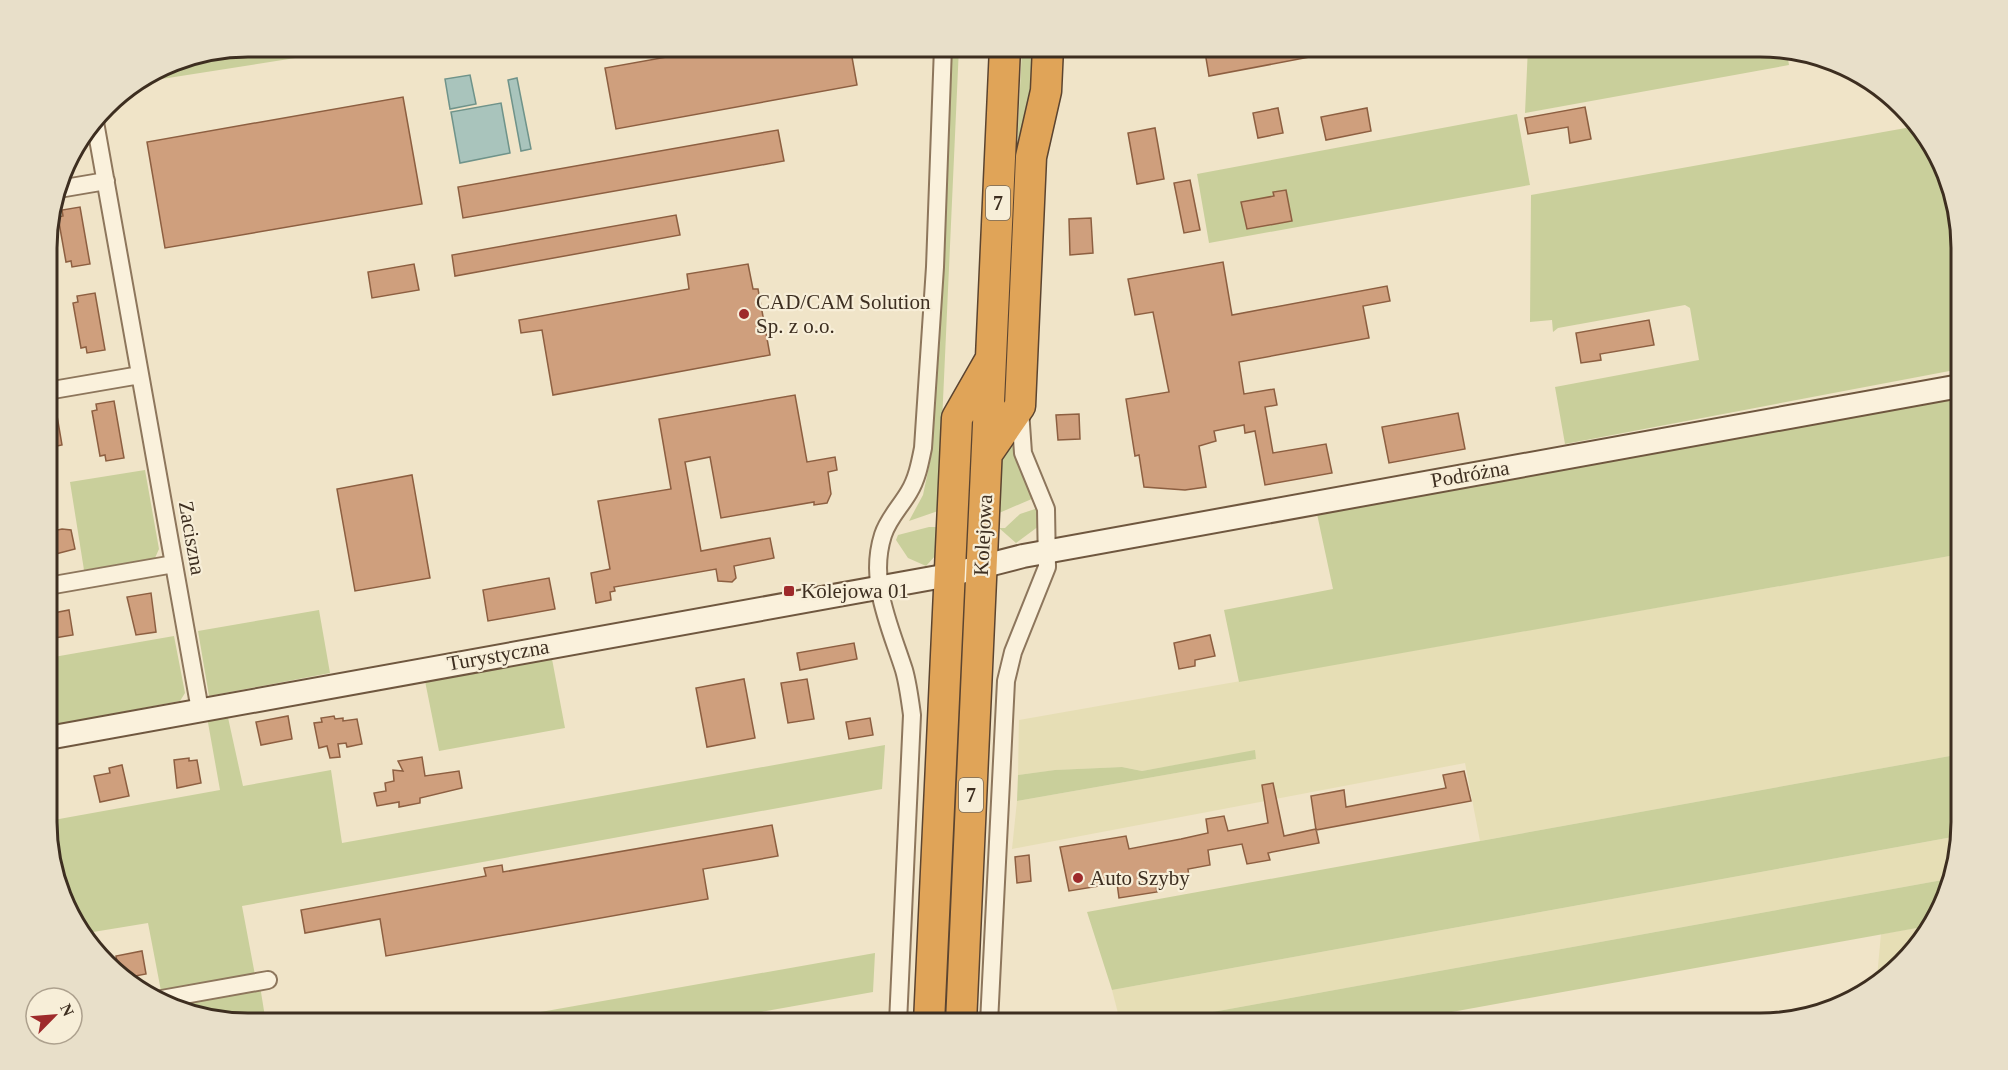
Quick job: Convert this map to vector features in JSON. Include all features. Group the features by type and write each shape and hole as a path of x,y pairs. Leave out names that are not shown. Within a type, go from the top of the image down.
{"highway":[{"name":"Kolejowa","path":"961,1013 1005,57"},
{"path":"987,454 1020,406 1031,157 1046,91 1048,57"},
{"name":"Kolejowa","path":"929,1013 957,418 991,359"}],"street":[{"path":"898,1013 912,715 905,673 887,624 879,587 883,535 910,491 920,467 923,448 935,267 943,57"},
{"name":"Zaciszna","path":"97,132 200,710"},
{"path":"68,187 106,181"},
{"path":"57,389 141,375"},
{"name":"Podróżna","path":"949,575 1048,552 1951,388"},
{"path":"989,1013 1006,681 1013,652 1042,584 1048,552 1046,509 1023,453 1020,406"},
{"path":"57,584 174,564"},
{"name":"Turystyczna","path":"57,736 949,575"},
{"path":"173,997 268,980"}],"shaded area":[{"path":"1951,556 1951,756 1480,841 1465,763 1012,849 1017,801 1256,759 1254,751 1142,771 1122,767 1056,770 1018,775 1019,720"},
{"path":"1950,837 1942,880 1207,1013 1118,1013 1112,990"},
{"path":"1919,927 1904,948 1877,972 1881,934"}],"green space":[{"path":"301,57 160,79 187,67 223,59"},
{"path":"951,57 959,57 938,511 909,521 923,495 931,457"},
{"path":"1022,57 1038,57 1013,395 1034,498 999,513"},
{"path":"1528,57 1772,57 1788,60 1789,65 1525,113"},
{"path":"1517,114 1530,185 1209,243 1197,174"},
{"path":"1907,128 1925,153 1936,175 1949,223 1951,371 1565,444 1555,387 1699,360 1690,308 1685,305 1558,328 1553,332 1552,320 1530,322 1531,195"},
{"path":"1951,398 1951,556 1239,682 1224,610 1333,589 1317,514"},
{"path":"145,470 159,549 155,558 84,570 70,482"},
{"path":"1038,508 1039,526 1016,543 999,528 1005,528 1020,514"},
{"path":"937,527 936,555 926,566 908,558 896,540 898,535"},
{"path":"319,610 330,673 209,696 198,631"},
{"path":"174,636 185,693 180,701 57,724 57,656"},
{"path":"552,659 565,728 439,751 425,681"},
{"path":"227,713 243,786 331,770 342,843 885,745 882,789 242,906 255,975 161,991 148,923 92,932 89,928 67,883 59,847 57,819 220,790 207,717"},
{"path":"1255,750 1256,759 1017,801 1018,775 1055,770 1122,767 1142,771"},
{"path":"1951,756 1950,837 1112,990 1087,912"},
{"path":"1942,880 1919,928 1446,1013 1207,1013"},
{"path":"875,953 873,992 755,1013 535,1013"},
{"path":"260,986 264,1013 223,1011 183,1001"}],"water":[{"path":"470,75 476,104 450,109 445,79"},
{"path":"517,78 531,149 521,151 508,80"},
{"path":"501,103 510,153 460,163 451,112"}],"building":[{"path":"666,57 852,57 857,85 616,129 605,68"},
{"path":"1206,57 1310,57 1209,76"},
{"path":"403,97 422,204 165,248 147,142"},
{"path":"1585,107 1591,139 1570,143 1568,127 1528,134 1525,118"},
{"path":"1278,108 1283,133 1258,138 1253,113"},
{"path":"1367,108 1371,131 1326,140 1321,117"},
{"path":"1155,128 1164,179 1137,184 1128,133"},
{"path":"778,130 784,161 463,218 458,187"},
{"path":"1190,180 1200,230 1184,233 1174,183"},
{"path":"1286,190 1292,221 1247,229 1241,202 1274,196 1273,192"},
{"path":"80,207 90,264 72,267 71,261 66,262 59,223 60,217 63,216 62,210"},
{"path":"676,215 680,235 455,276 452,255"},
{"path":"1091,218 1093,253 1070,255 1069,219"},
{"path":"1223,262 1232,315 1387,286 1390,301 1363,306 1369,338 1239,362 1244,394 1274,389 1277,405 1265,407 1273,453 1326,444 1332,473 1265,485 1255,431 1245,433 1244,425 1214,431 1216,441 1199,446 1206,487 1185,490 1144,487 1139,455 1135,456 1126,399 1169,392 1153,312 1135,315 1128,279"},
{"path":"414,264 419,290 372,298 368,272"},
{"path":"748,264 753,289 758,289 770,355 553,395 542,330 521,333 519,320 689,289 687,274"},
{"path":"95,293 105,350 87,353 86,347 81,348 73,303 78,302 77,296"},
{"path":"1649,320 1654,345 1600,354 1601,360 1581,363 1576,333"},
{"path":"795,395 807,462 835,457 837,470 828,472 831,494 827,503 814,505 814,502 721,518 710,457 685,462 701,551 770,538 774,558 734,566 736,578 732,582 718,581 716,569 614,587 615,591 610,592 611,600 596,603 591,573 610,569 598,501 671,489 659,419"},
{"path":"114,401 124,458 106,461 105,455 100,456 92,411 97,410 96,404"},
{"path":"1458,413 1465,449 1389,463 1382,427"},
{"path":"1079,414 1080,439 1058,440 1056,415"},
{"path":"57,416 62,445 57,446"},
{"path":"412,475 430,578 355,591 337,489"},
{"path":"57,530 71,530 75,549 57,554"},
{"path":"549,578 555,609 488,621 483,590"},
{"path":"151,593 156,632 136,635 127,597"},
{"path":"69,610 73,635 57,638 57,612"},
{"path":"1210,635 1215,656 1195,660 1195,666 1179,669 1174,643"},
{"path":"854,643 857,659 800,670 797,653"},
{"path":"744,679 755,738 707,747 696,688"},
{"path":"807,679 814,719 788,723 781,683"},
{"path":"288,716 292,739 261,745 256,722"},
{"path":"334,716 335,719 343,718 343,721 357,719 362,744 347,747 346,743 338,744 340,757 330,758 327,746 319,748 314,723 322,722 321,718"},
{"path":"870,718 873,735 849,739 846,722"},
{"path":"422,757 425,776 459,771 462,788 420,798 420,803 399,807 399,802 377,806 374,793 386,791 385,783 394,781 393,770 403,771 398,761"},
{"path":"189,758 189,761 197,760 201,783 177,788 174,760"},
{"path":"122,765 129,796 100,802 94,776 110,773 109,768"},
{"path":"1464,771 1471,801 1316,830 1311,796 1344,790 1346,807 1446,788 1443,775"},
{"path":"1273,783 1284,836 1316,829 1319,843 1268,853 1270,860 1247,864 1242,844 1208,850 1210,865 1188,869 1189,877 1165,881 1165,884 1156,886 1157,892 1119,898 1117,883 1069,891 1060,847 1126,836 1129,849 1208,833 1206,819 1224,816 1228,831 1268,823 1262,785"},
{"path":"772,825 778,856 703,869 708,899 386,956 380,919 305,933 301,910 486,876 484,868 502,865 503,872"},
{"path":"1029,855 1031,881 1017,883 1015,857"},
{"path":"142,951 146,974 135,976 117,961 116,956"}],"place":[{"name":"CAD/CAM Solution Sp. z o.o.","path":"744,314"},
{"name":"Kolejowa 01","path":"789,591"},
{"name":"Auto Szyby","path":"1078,878"}]}
